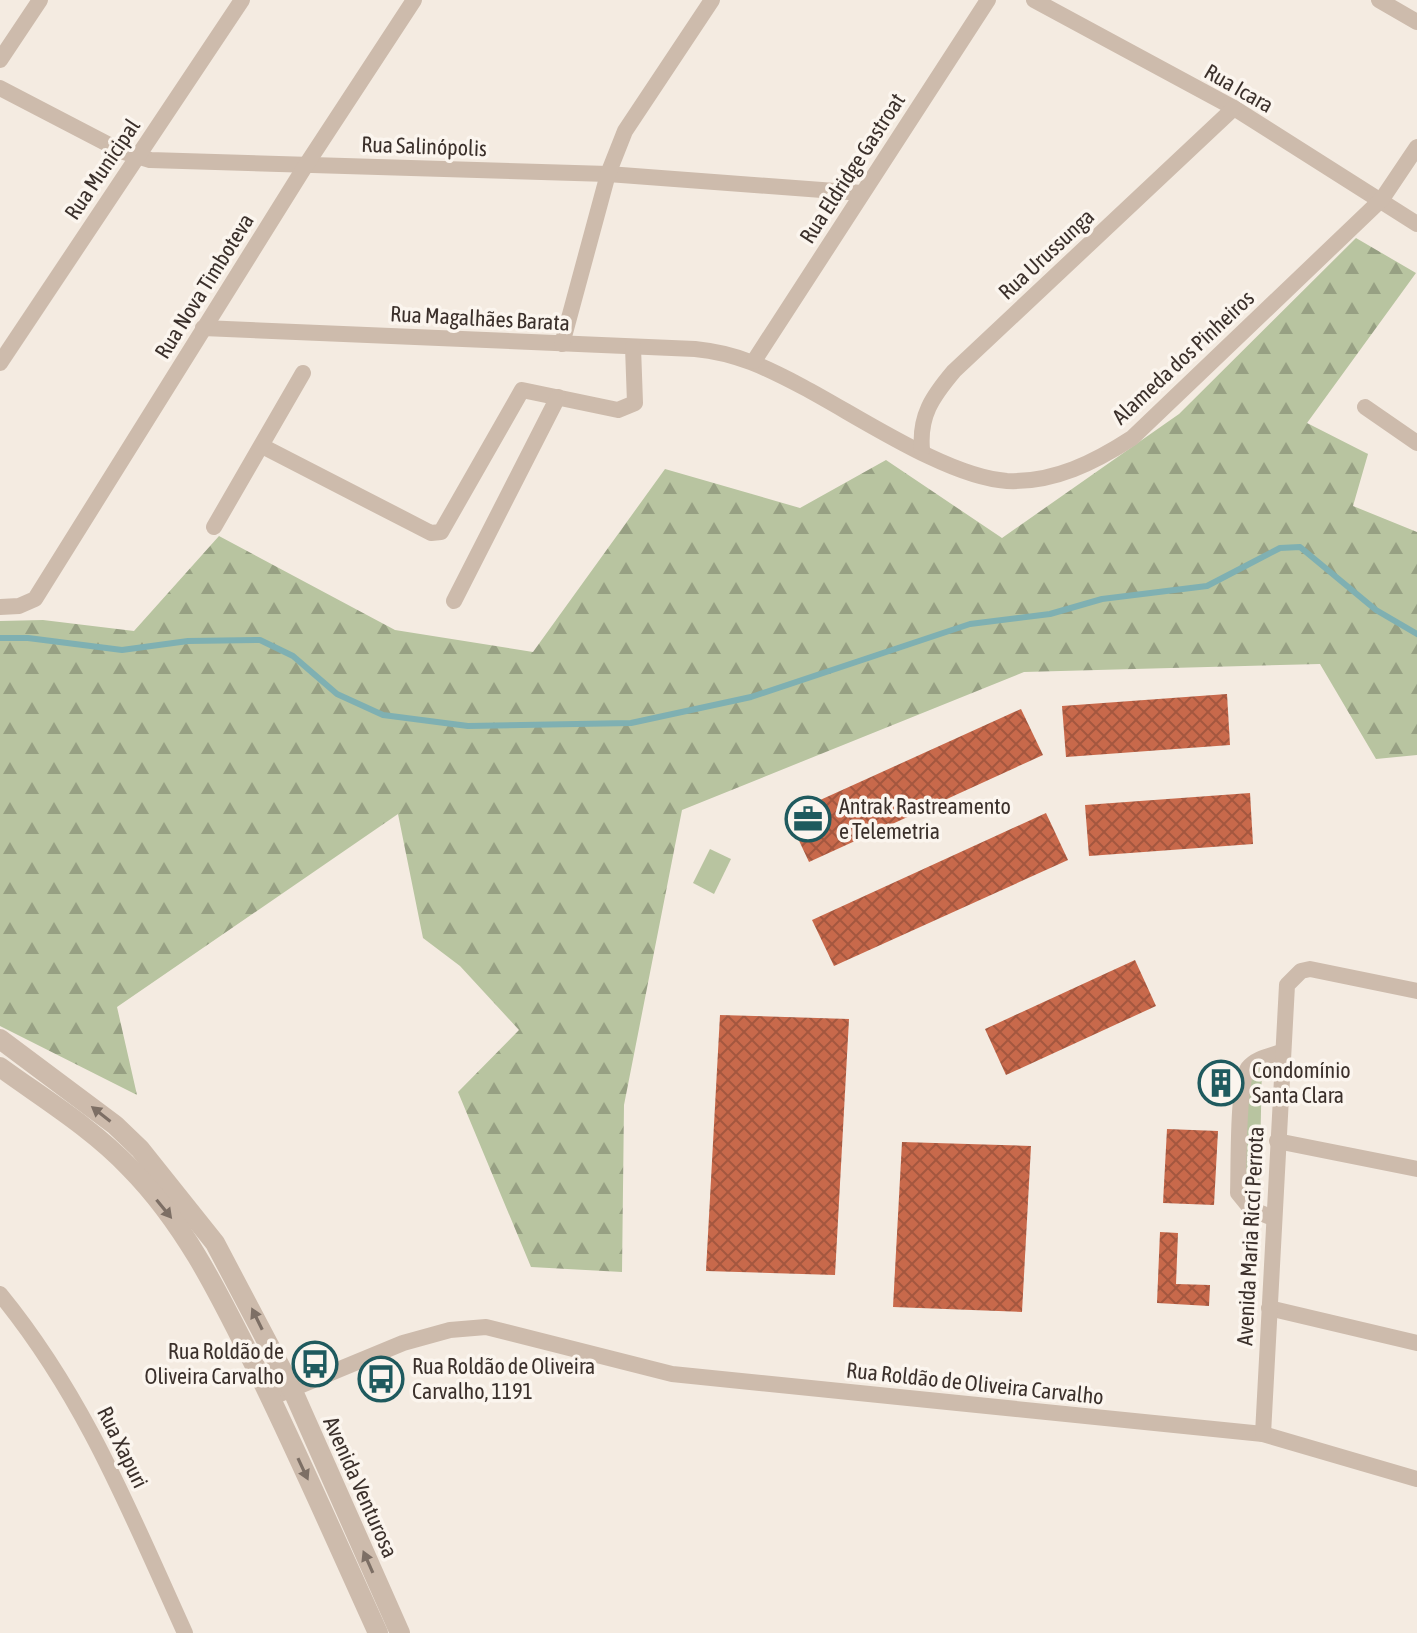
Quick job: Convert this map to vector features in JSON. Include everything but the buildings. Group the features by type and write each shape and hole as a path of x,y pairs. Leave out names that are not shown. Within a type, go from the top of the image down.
{"street":[{"path":"0,60 40,0"},
{"name":"Rua Municipal","path":"0,363 242,0"},
{"name":"Rua Nova Timboteva","path":"0,607 19,606 35,599 306,165 414,0"},
{"path":"562,344 608,174 625,131 712,0"},
{"name":"Rua Eldridge Gastroat","path":"754,361 988,0"},
{"name":"Rua Icara","path":"1034,0 1234,108 1417,224"},
{"path":"1379,0 1417,22"},
{"name":"Rua Salinópolis","path":"0,88 135,157 165,162 608,174 862,193"},
{"name":"Rua Urussunga","path":"922,450 922,420 927,405 954,371 1234,108"},
{"name":"Alameda dos Pinheiros","path":"754,361 953,466 1007,481 1071,471 1099,460 1159,413 1382,199 1417,147"},
{"name":"Rua Magalhães Barata","path":"203,328 714,351 754,361"},
{"path":"262,446 431,533 441,532 515,397 522,390 618,410 629,409 635,403 633,347"},
{"path":"214,527 303,373"},
{"path":"454,601 558,397"},
{"path":"1365,407 1417,443"},
{"name":"Avenida Maria Ricci Perrota","path":"1263,1434 1285,992 1292,978 1310,969 1417,991"},
{"name":"Avenida Venturosa","path":"0,1039 115,1125 192,1210 230,1266 292,1389 400,1633"},
{"path":"1273,1218 1251,1209 1238,1193 1241,1105 1243,1082 1249,1066 1281,1052"},
{"name":"Avenida Venturosa","path":"0,1067 106,1145 163,1207 211,1277 378,1633"},
{"path":"1277,1141 1417,1169"},
{"name":"Rua Xapuri","path":"0,1294 38,1341 72,1392 185,1633"},
{"path":"1269,1308 1417,1343"},
{"name":"Rua Roldão de Oliveira Carvalho","path":"270,1398 403,1343 450,1330 486,1327 672,1374 1263,1434 1417,1479"}],"green space":[{"path":"1356,238 1416,273 1307,423 1368,454 1353,506 1417,532 1417,755 1376,759 1320,664 1024,672 682,810 624,1105 622,1272 531,1267 458,1092 519,1030 460,966 423,938 398,814 117,1007 137,1095 0,1026 0,621 43,620 134,631 219,536 395,630 533,652 665,469 800,508 886,460 1002,538 1179,414"},
{"path":"710,849 731,859 714,894 693,883"},
{"path":"1262,1064 1259,1206 1245,1189 1248,1079"}],"waterway":[{"path":"0,638 28,638 122,650 188,641 260,640 293,656 337,694 383,715 468,726 631,723 751,697 970,624 1050,614 1102,599 1207,586 1280,548 1300,547 1376,610 1417,634"}],"place":[{"name":"Antrak Rastreamento e Telemetria","path":"808,819"},
{"name":"Condomínio Santa Clara","path":"1221,1083"},
{"name":"Rua Roldão de Oliveira Carvalho","path":"315,1364"},
{"name":"Rua Roldão de Oliveira Carvalho, 1191","path":"381,1379"}]}
